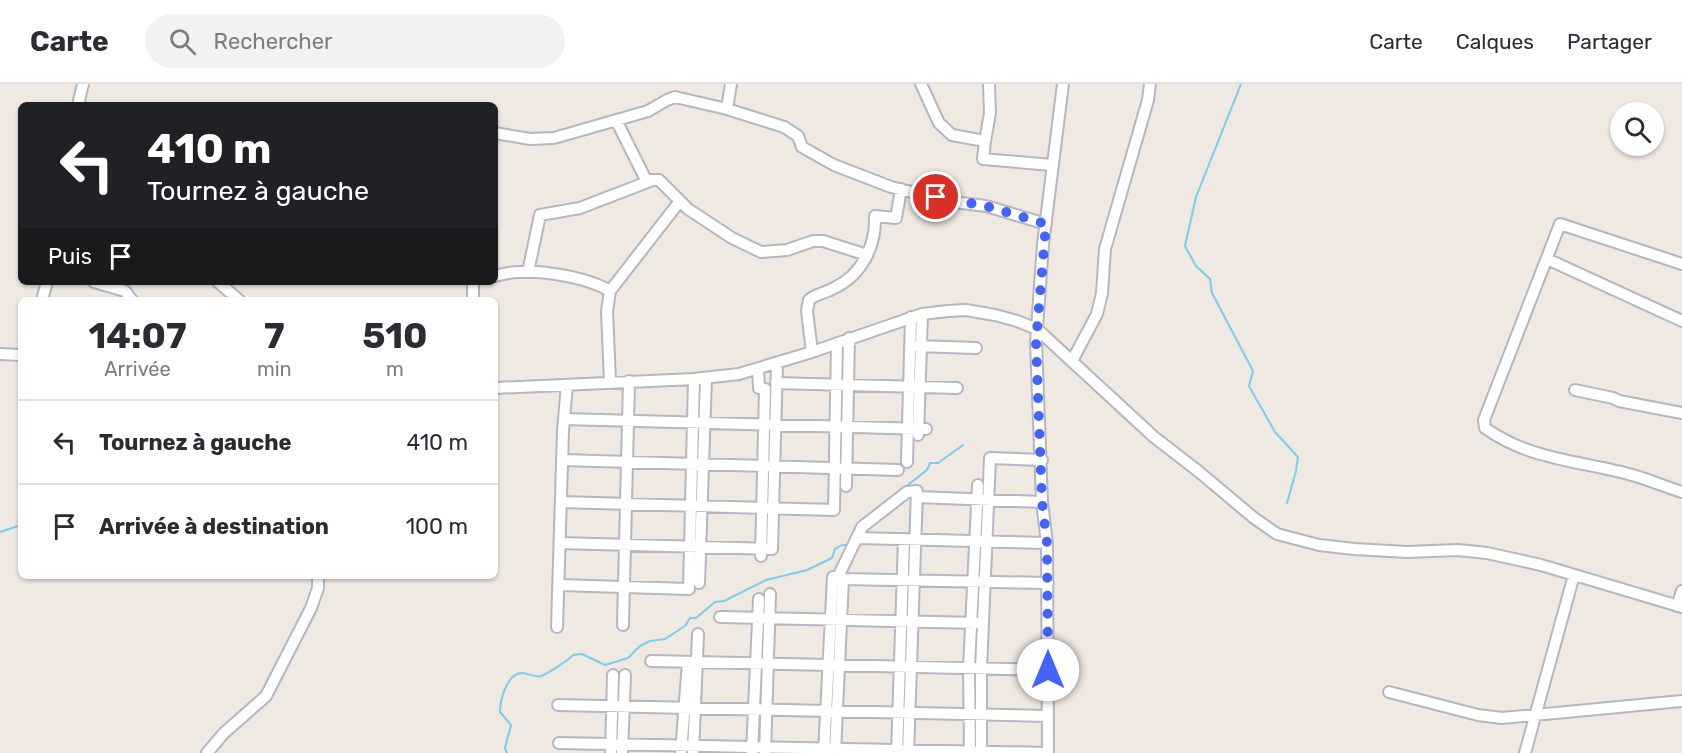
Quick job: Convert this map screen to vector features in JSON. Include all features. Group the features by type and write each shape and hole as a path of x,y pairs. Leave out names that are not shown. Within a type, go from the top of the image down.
{"street":[{"path":"79,102 82,84"},
{"path":"727,110 731,84"},
{"path":"921,84 939,123 952,135 985,141"},
{"path":"989,84 990,113 983,159 1052,165"},
{"path":"559,743 617,748 1048,753 1047,543 1042,502 1036,342 1052,165 1063,84"},
{"path":"1072,361 1097,314 1102,293 1105,249 1148,100 1150,84"},
{"path":"498,134 530,139 554,138 648,111 675,97 784,127 798,136 802,147 834,165 901,189 953,202 986,206 1046,224"},
{"path":"616,120 646,180 650,181"},
{"path":"528,272 540,215 580,208 650,181 659,180 688,209 732,238 761,252 787,250 813,242 823,242 867,255"},
{"path":"812,352 807,311 809,300 846,282 858,271 867,255 875,227 875,216 896,218 901,189"},
{"path":"610,382 607,311 610,291 680,201"},
{"path":"1682,264 1560,224 1484,420 1485,428 1503,441 1547,457 1618,471 1682,492"},
{"path":"1547,259 1682,321"},
{"path":"498,275 518,272 555,274 601,286 610,291"},
{"path":"104,285 125,291 130,297"},
{"path":"222,285 236,297"},
{"path":"498,388 700,379 739,374 812,352 916,316 966,310 995,315 1037,329 1154,437 1277,534 1319,545 1354,549 1407,552 1458,550 1488,553 1541,565 1680,607 1682,591"},
{"path":"907,462 918,431 914,387 916,316"},
{"path":"561,502 834,510 847,427 849,338"},
{"path":"837,343 835,427 840,469 846,486"},
{"path":"915,346 976,348"},
{"path":"0,354 18,355"},
{"path":"560,543 695,547 761,552 772,549 767,508 768,466 777,363"},
{"path":"758,369 759,388 765,389 770,425"},
{"path":"559,585 689,589 695,547 700,379"},
{"path":"623,625 629,381"},
{"path":"776,383 957,388"},
{"path":"557,627 562,460 567,385"},
{"path":"1575,390 1682,414"},
{"path":"564,419 918,431"},
{"path":"975,714 969,669 977,623 983,500 990,458 1042,460"},
{"path":"562,460 898,470"},
{"path":"978,485 983,500"},
{"path":"841,578 862,527 907,492 917,491 909,539 902,751"},
{"path":"917,497 1042,502"},
{"path":"859,538 1047,543"},
{"path":"695,547 699,583"},
{"path":"1525,753 1574,575"},
{"path":"829,751 836,620 832,577 1048,583"},
{"path":"207,753 224,733 266,696 311,608 318,588 318,579"},
{"path":"752,750 754,709 762,663 764,618 770,594"},
{"path":"759,599 764,618"},
{"path":"720,617 977,623"},
{"path":"975,752 975,714 981,669 977,623"},
{"path":"693,749 690,708 692,662 698,634"},
{"path":"651,661 1048,670"},
{"path":"762,663 766,710 765,750"},
{"path":"617,748 619,675"},
{"path":"1389,692 1479,715 1502,718 1682,701"},
{"path":"558,705 1048,716"},
{"path":"681,749 690,708"}],"waterway":[{"path":"1241,84 1196,197 1185,246 1196,266 1210,279 1212,293 1253,371 1249,386 1275,432 1298,457 1287,503"},
{"path":"904,488 927,470 930,463 938,463 963,445"},
{"path":"0,532 18,526"},
{"path":"507,753 505,748 511,725 500,712 500,707 505,688 512,677 522,673 541,676 558,667 573,655 582,654 605,665 628,658 640,646 650,641 665,639 685,626 690,618 696,618 715,602 724,601 766,580 807,570 832,558 835,549 848,545"}],"route":[{"path":"936,197 953,202 986,206 1046,224 1036,342 1042,502 1047,543 1048,670"}]}
